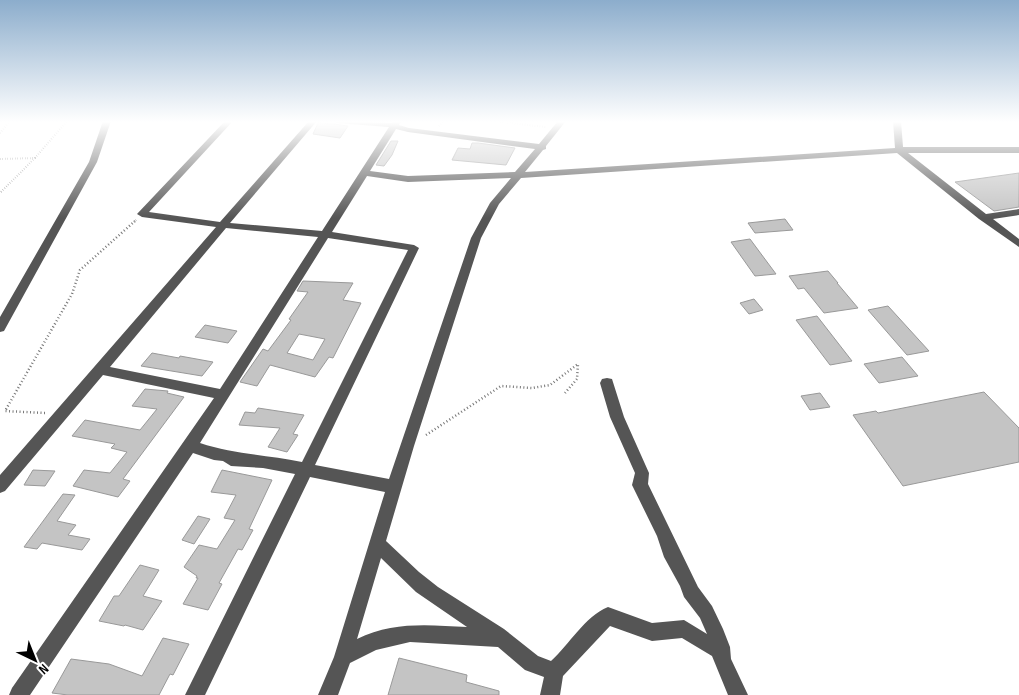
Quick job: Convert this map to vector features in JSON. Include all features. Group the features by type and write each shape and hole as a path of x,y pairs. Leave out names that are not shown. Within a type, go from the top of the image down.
{"street":[{"path":"0,328 93,162 96,153"},
{"path":"142,214 199,153"},
{"path":"0,486 64,414 222,225 285,153"},
{"path":"19,695 224,395 376,153"},
{"path":"328,695 343,656 407,446 476,238 495,204 537,153"},
{"path":"364,173 408,179 845,153"},
{"path":"903,153 1019,244"},
{"path":"983,217 1019,212"},
{"path":"142,214 222,225 324,234 414,248 194,695"},
{"path":"101,370 224,395"},
{"path":"607,383 617,417 626,433 642,474 640,485 665,534 670,551 688,583 690,591 706,612 721,647 722,661 738,695"},
{"path":"190,446 214,454 226,455 231,459 263,461 394,487"},
{"path":"377,544 388,551 403,570 441,601 454,606 532,663 554,671"},
{"path":"550,695 554,671 568,658 596,625 608,616 652,632 684,629 711,647 721,647"},
{"path":"343,656 373,641 410,633 500,638"}],"path":[{"path":"0,193 39,153"},
{"path":"0,160 35,158"},
{"path":"64,414 6,411 72,294 80,270 142,214"},
{"path":"407,446 501,386 532,388 550,385 578,364 577,379 565,393"}],"building":[{"path":"383,153 393,153 384,166 376,165"},
{"path":"455,153 512,153 506,165 452,160"},
{"path":"1019,173 1019,207 994,211 955,182"},
{"path":"785,219 793,230 755,233 748,223"},
{"path":"750,239 776,274 755,276 731,242"},
{"path":"828,271 858,308 824,313 804,288 798,289 789,276"},
{"path":"303,281 353,283 343,300 361,303 333,358 329,357 315,377 270,365 257,386 240,382 263,349 268,351 291,320 289,319 308,292 297,291","holes":["299,334 325,339 313,360 287,353"]},
{"path":"754,299 763,310 749,314 740,303"},
{"path":"888,306 929,351 907,355 868,310"},
{"path":"817,316 852,361 830,365 796,320"},
{"path":"205,325 237,331 228,343 195,337"},
{"path":"152,353 213,362 202,376 141,366"},
{"path":"902,357 918,376 879,383 864,364"},
{"path":"145,389 168,391 167,393 184,397 123,479 130,481 118,497 73,486 84,470 110,473 127,452 111,448 115,444 72,436 85,420 140,430 157,409 132,406"},
{"path":"984,392 1019,428 1019,462 903,486 853,415 876,411 878,413"},
{"path":"820,393 830,407 810,410 801,396"},
{"path":"258,408 304,415 293,434 298,435 287,452 268,447 280,428 239,425 245,412 255,413"},
{"path":"33,470 55,471 45,486 24,485"},
{"path":"222,470 272,480 249,529 253,530 242,550 238,549 219,583 222,584 208,610 183,604 198,578 184,567 199,545 217,549 235,520 224,518 236,495 211,492"},
{"path":"63,494 75,495 57,521 76,525 68,535 90,539 82,550 42,543 37,549 24,547"},
{"path":"198,516 210,519 194,544 182,540"},
{"path":"140,565 159,570 143,596 162,601 143,630 99,621 114,596 119,596"},
{"path":"163,638 189,644 173,675 170,674 159,695 68,695 52,693 71,659 109,664 142,676"},
{"path":"399,658 467,675 466,682 499,691 499,695 388,695"}]}
